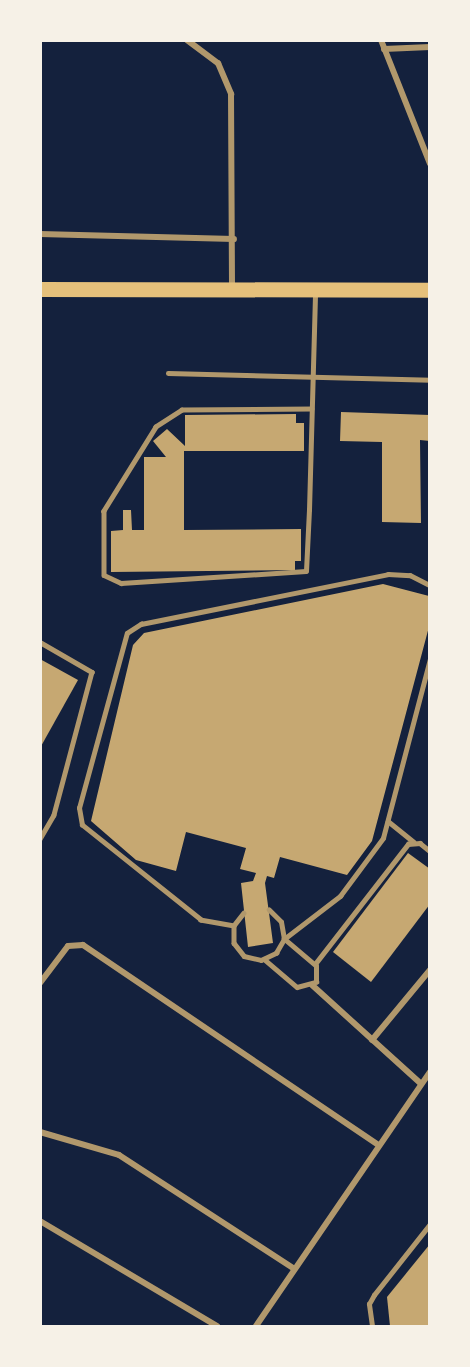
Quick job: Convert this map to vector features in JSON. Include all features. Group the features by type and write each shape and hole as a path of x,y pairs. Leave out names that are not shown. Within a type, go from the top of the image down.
{"main road":[{"path":"40,289 232,287 429,290"}],"street":[{"path":"187,40 218,63 231,94 234,239 232,287"},
{"path":"381,40 429,164"},
{"path":"384,49 429,47"},
{"path":"40,234 234,239"},
{"path":"40,983 68,946 83,945 377,1144"},
{"path":"372,1040 429,970"},
{"path":"312,986 420,1083"},
{"path":"256,1326 377,1144 429,1072"},
{"path":"40,1132 118,1155 293,1268"},
{"path":"40,1221 217,1326"}],"lane":[{"path":"312,410 182,410 156,427 104,511 104,575 121,584 306,571 312,410 316,288"},
{"path":"168,373 429,380"},
{"path":"234,926 201,920 82,825 79,808 127,633 141,624 388,574 410,575 429,585"},
{"path":"40,642 92,672 54,815 40,839"},
{"path":"264,959 276,953 284,939 340,896 380,843 388,821 429,659"},
{"path":"388,821 429,851"},
{"path":"315,964 414,842"},
{"path":"244,913 234,926 238,951 264,959 297,987 312,986 318,974 315,964 284,939 281,922 269,910"},
{"path":"372,1326 374,1295 429,1224"}],"building":[{"path":"341,412 430,415 430,441 420,440 421,523 382,522 382,442 340,441"},
{"path":"296,414 296,423 304,423 304,451 184,451 184,530 301,529 301,561 295,561 295,570 111,572 111,531 123,530 123,510 131,510 132,530 144,530 144,457 166,457 153,441 167,429 185,446 185,415"},
{"path":"383,584 429,596 430,623 372,841 347,875 280,857 274,878 267,876 265,883 273,943 248,947 241,883 253,881 256,873 240,869 246,848 186,832 176,871 136,860 91,821 133,645 144,633"},
{"path":"40,659 78,680 40,748"},
{"path":"408,853 430,869 430,904 371,982 333,952"},
{"path":"430,1244 430,1326 390,1326 387,1297"}]}
